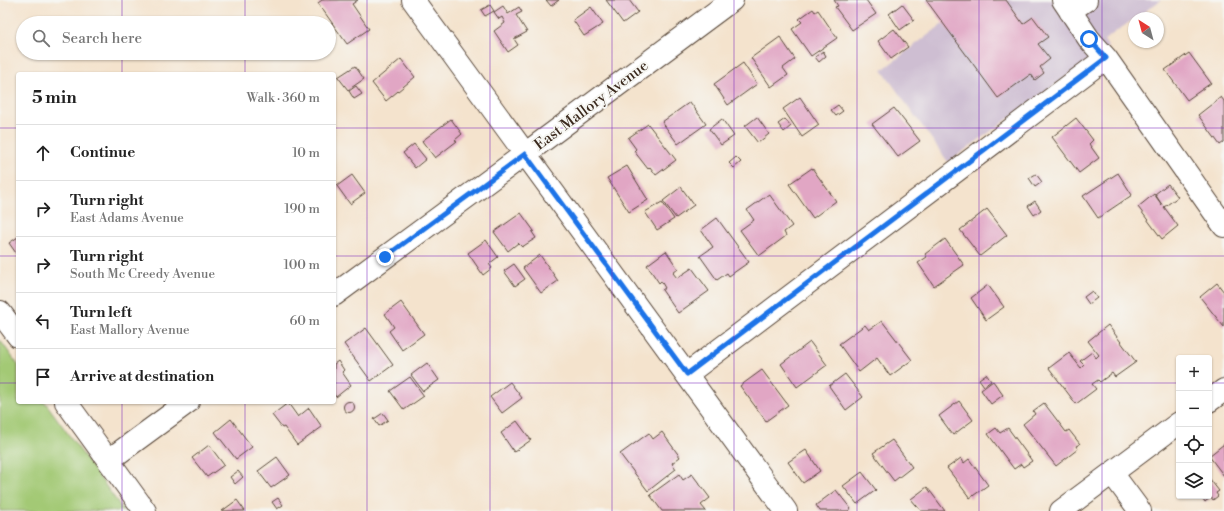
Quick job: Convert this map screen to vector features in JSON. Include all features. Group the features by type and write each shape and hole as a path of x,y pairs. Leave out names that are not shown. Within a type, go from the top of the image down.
{"street":[{"path":"413,0 786,511"},
{"name":"East Mallory Avenue","path":"336,294 732,0"},
{"path":"1073,4 1089,39 1106,58 1224,226"},
{"path":"687,374 1106,58"},
{"path":"0,312 16,333"},
{"path":"1212,399 1224,390"},
{"path":"67,404 145,511"},
{"path":"109,460 185,404"},
{"path":"1061,511 1176,425"},
{"path":"1112,473 1140,511"}],"shaded area":[{"path":"927,0 1161,0 1144,12 1128,12 1128,23 1104,40 1108,47 948,162 882,70 944,23"}],"green space":[{"path":"0,340 16,362 16,404 46,404 124,511 0,511"}],"building":[{"path":"322,0 358,0 352,4 369,29 347,44 336,28 336,16 327,16 318,3"},
{"path":"546,0 559,0 551,6"},
{"path":"606,0 629,0 638,12 623,23"},
{"path":"834,0 866,0 876,14 852,30 835,7 838,6"},
{"path":"926,0 1006,0 1023,24 1033,17 1048,37 1038,44 1050,59 1040,67 1044,73 1035,80 1031,74 998,98"},
{"path":"902,4 914,20 900,30 889,14"},
{"path":"490,5 494,11 485,16 481,10"},
{"path":"503,6 508,14 519,7 522,12 516,15 527,32 514,39 518,45 508,52 494,31 505,23 502,17 499,19 494,12"},
{"path":"591,7 603,24 584,36 573,20"},
{"path":"813,9 815,12 818,10 837,38 811,56 792,29 802,22 799,19"},
{"path":"894,29 908,47 891,59 878,41"},
{"path":"780,37 795,59 783,68 788,75 771,87 751,58"},
{"path":"823,51 826,56 819,62 815,57"},
{"path":"1189,53 1211,83 1187,100 1165,70"},
{"path":"401,59 415,77 386,101 372,83"},
{"path":"743,63 757,84 728,105 714,84"},
{"path":"355,66 364,79 348,90 338,77"},
{"path":"356,86 362,94 354,99 349,91"},
{"path":"800,97 819,125 802,137 783,109"},
{"path":"1221,97 1224,101 1224,142 1220,145 1198,115"},
{"path":"690,102 706,124 678,144 662,122"},
{"path":"838,105 843,111 836,116 831,110"},
{"path":"894,108 920,141 898,157 872,124"},
{"path":"757,117 769,134 758,143 745,126"},
{"path":"1076,118 1093,140 1089,144 1099,158 1079,173 1052,137"},
{"path":"451,119 462,134 455,140 457,141 435,158 422,141"},
{"path":"722,119 734,136 721,145 709,129"},
{"path":"785,119 791,126 784,132 778,124"},
{"path":"648,124 676,160 656,175 650,167 648,169 634,151 636,149 628,138"},
{"path":"414,144 426,159 415,168 403,153"},
{"path":"736,157 741,162 734,168 729,163"},
{"path":"627,166 648,200 629,212 607,178"},
{"path":"812,168 836,201 813,218 789,184"},
{"path":"1118,173 1132,195 1098,218 1083,196"},
{"path":"1036,174 1042,182 1035,187 1029,178"},
{"path":"352,175 365,193 350,204 337,186"},
{"path":"1168,184 1178,197 1164,207 1178,226 1162,239 1138,207 1154,194 1162,205 1155,194"},
{"path":"681,187 694,205 676,218 663,201"},
{"path":"769,194 792,226 784,232 786,236 759,256 740,230 754,220 747,210"},
{"path":"1035,201 1041,210 1034,215 1028,206"},
{"path":"662,202 674,219 657,230 645,212"},
{"path":"987,209 1007,235 980,256 960,230"},
{"path":"521,213 534,231 532,232 536,238 522,247 518,243 508,251 494,232"},
{"path":"717,218 749,262 729,276 727,273 717,280 700,256 713,247 701,230"},
{"path":"16,238 16,253 9,243"},
{"path":"945,239 964,265 934,286 918,263 927,257 925,254"},
{"path":"486,240 498,257 489,264 492,268 483,275 468,253"},
{"path":"666,251 678,269 673,273 677,278 692,268 709,291 678,313 662,290 665,288 661,281 659,283 647,265"},
{"path":"540,255 558,281 541,293 523,268"},
{"path":"514,264 525,279 515,286 504,271"},
{"path":"1217,283 1224,292 1224,327 1200,297"},
{"path":"988,285 1004,307 986,320 971,298"},
{"path":"1092,291 1097,298 1089,304 1084,297"},
{"path":"401,302 424,334 402,350 389,331 394,327 385,314"},
{"path":"882,321 912,360 890,376 877,358 859,372 839,344 865,325 869,330"},
{"path":"1108,325 1136,362 1115,377 1112,373 1100,382 1098,380 1092,384 1096,389 1076,404 1049,368 1069,353 1081,368 1084,365 1080,361 1092,352 1096,358 1099,355 1088,341"},
{"path":"366,328 393,365 371,381 344,344"},
{"path":"810,342 827,365 797,387 781,364"},
{"path":"338,361 344,370 342,372 351,385 336,397 336,362"},
{"path":"427,363 439,380 423,391 411,375"},
{"path":"762,370 788,405 766,421 740,386"},
{"path":"845,374 863,397 846,410 829,386"},
{"path":"986,374 991,381 984,386 979,379"},
{"path":"410,377 424,396 404,410 390,391"},
{"path":"993,381 1003,395 991,404 981,390"},
{"path":"510,382 522,398 502,413 490,397"},
{"path":"349,401 353,403 355,407 353,411 349,413 345,411 343,407 345,403"},
{"path":"959,401 973,420 953,435 939,416"},
{"path":"1044,403 1066,432 1069,430 1080,444 1076,446 1078,449 1056,466 1023,424 1035,414 1033,411"},
{"path":"287,404 289,404 298,417 309,408 322,427 297,445 284,427 282,428 272,415"},
{"path":"383,413 388,420 379,426 374,419"},
{"path":"231,419 252,447 236,459 215,432"},
{"path":"517,421 531,440 514,452 501,433"},
{"path":"996,428 1000,433 1008,428 1032,461 1023,467 1021,464 1014,469 988,434"},
{"path":"662,432 680,457 672,463 676,469 648,491 620,454 649,433 653,439"},
{"path":"892,440 912,467 894,481 873,453"},
{"path":"1224,444 1224,476 1212,460 1212,454"},
{"path":"209,445 224,465 207,477 192,458"},
{"path":"806,450 820,471 803,483 788,462"},
{"path":"277,457 290,475 271,488 258,471"},
{"path":"961,458 964,463 969,459 988,485 970,498 947,468"},
{"path":"238,471 243,477 235,484 230,477"},
{"path":"862,472 876,490 857,504 843,486"},
{"path":"679,474 683,480 692,474 710,498 701,505 706,511 662,511 650,495"},
{"path":"1212,482 1219,491 1216,493 1218,496 1213,500"},
{"path":"927,487 945,511 921,511 911,499"},
{"path":"836,490 851,509 848,511 820,511 816,505"},
{"path":"278,498 283,505 277,509 272,502"},
{"path":"237,500 245,511 222,511"}],"route":[{"path":"385,257 525,154 687,374 1106,58 1089,39"}]}
